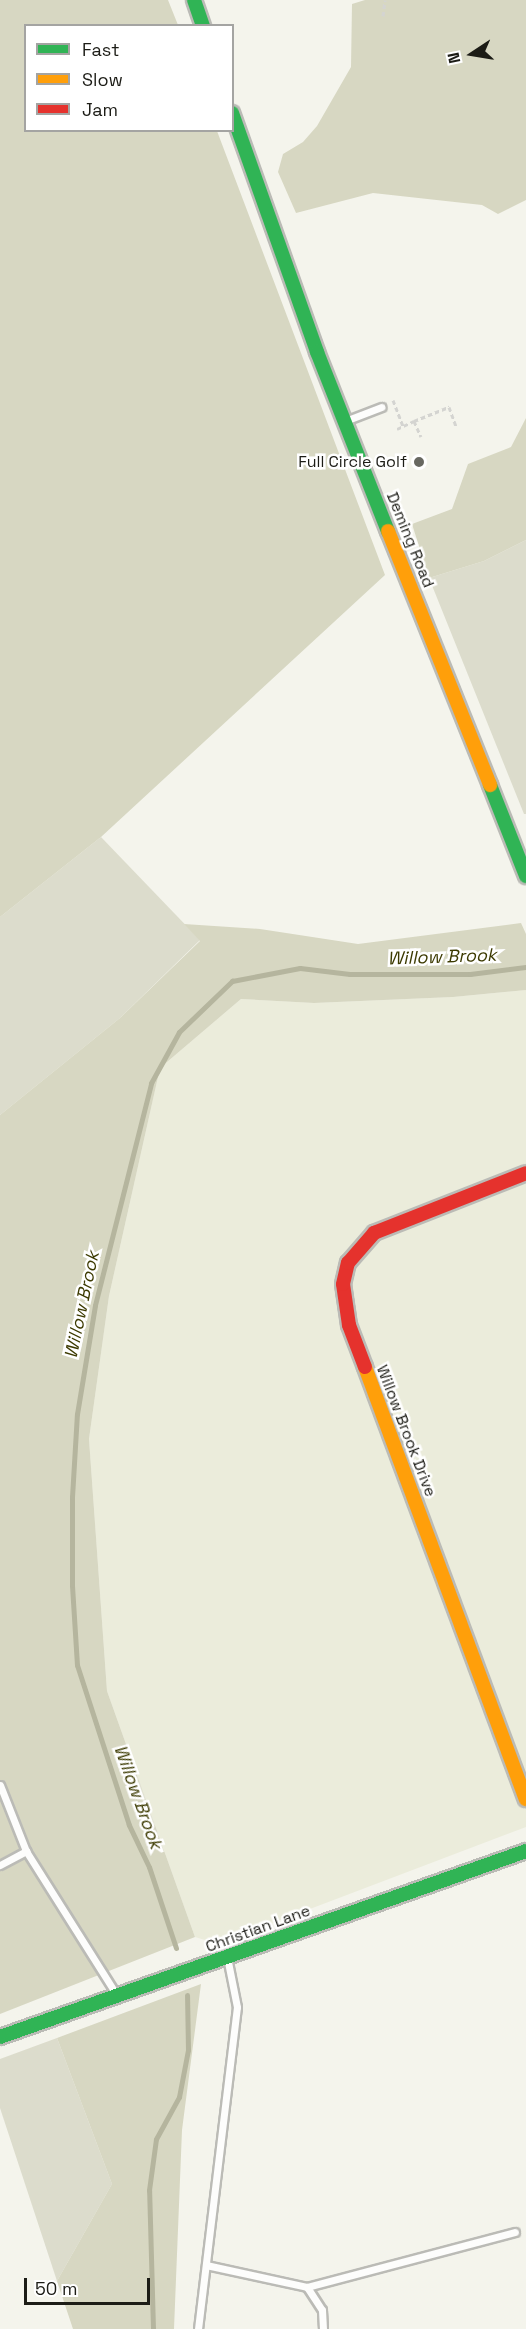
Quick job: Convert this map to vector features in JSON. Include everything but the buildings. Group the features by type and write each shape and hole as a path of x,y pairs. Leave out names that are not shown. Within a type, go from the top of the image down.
{"street":[{"path":"194,0 202,24"},
{"name":"Deming Road","path":"234,119 279,252 526,876"},
{"name":"Willow Brook Drive","path":"526,1173 374,1233 348,1263 343,1303 526,1799"},
{"name":"Christian Lane","path":"0,2037 526,1851"}],"lane":[{"path":"345,421 381,407"},
{"path":"0,1785 26,1851 118,1996"},
{"path":"0,1865 26,1851"},
{"path":"198,2329 237,2007 227,1957"},
{"path":"206,2265 307,2287 515,2232"},
{"path":"307,2287 322,2310 323,2329"}],"path":[{"path":"383,16 384,0"},
{"path":"393,400 403,426"},
{"path":"397,429 449,407 456,426"},
{"path":"414,421 420,437"}],"shaded area":[{"path":"0,0 168,0 178,24 24,24 24,132 217,132 385,575 101,837 0,917"},
{"path":"365,0 526,0 526,200 498,214 482,205 373,193 296,213 278,172 283,154 303,142 317,126 351,67 352,4"},
{"path":"526,418 526,540 484,561 429,578 412,524 452,509 468,464 511,447"},
{"path":"526,540 526,814 524,814 429,578 484,561"},
{"path":"101,837 200,940 120,1018 0,1115 0,917"},
{"path":"521,923 526,934 526,990 453,997 314,1003 241,999 160,1068 109,1296 89,1439 107,1691 195,1937 0,2014 0,1115 120,1018 200,941 184,924 260,929 358,944"},
{"path":"526,990 526,1827 218,1944 195,1937 107,1691 89,1439 109,1296 160,1068 241,999 314,1003 453,997"},
{"path":"201,1984 182,2130 174,2329 73,2329 57,2281 112,2184 57,2038"},
{"path":"57,2038 112,2184 57,2281 0,2108 0,2059"}],"waterway":[{"name":"Willow Brook","path":"176,1948 149,1867 129,1825 77,1665 72,1585 72,1497 77,1414 95,1305 151,1083 179,1032 232,981 300,968 350,974 470,974 526,967"},
{"name":"Willow Brook","path":"153,2329 149,2190 156,2139 179,2097 188,2050 187,1995"}],"traffic: fast":[{"path":"194,0 202,24"},
{"path":"234,119 317,352 388,531"},
{"path":"490,785 526,876"},
{"path":"0,2037 526,1851"}],"traffic: slow":[{"path":"388,531 490,785"},
{"path":"365,1367 526,1799"}],"traffic: jam":[{"path":"365,1367 349,1325 343,1284 348,1263 374,1233 526,1173"}],"place":[{"name":"Full Circle Golf","path":"419,462"}]}
